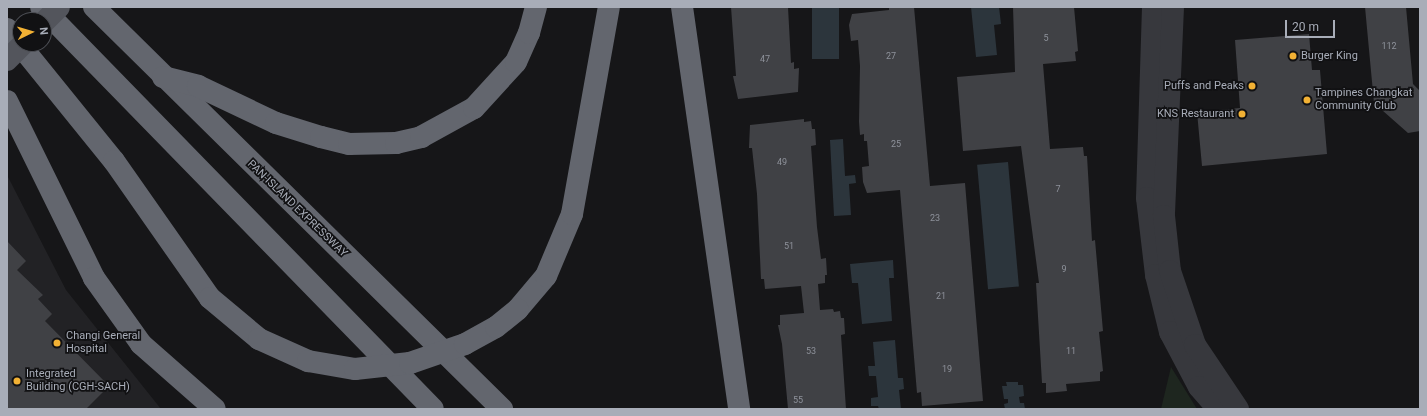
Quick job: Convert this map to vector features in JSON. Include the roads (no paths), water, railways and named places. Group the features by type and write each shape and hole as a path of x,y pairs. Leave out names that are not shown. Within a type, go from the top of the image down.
{"highway":[{"path":"41,7 433,409"},
{"name":"PAN-ISLAND EXPRESSWAY","path":"94,7 161,76 502,409"},
{"path":"161,76 198,86 276,123 321,137 349,144 396,143 421,137 474,108 516,62 530,33 536,7"},
{"path":"7,29 114,162 210,298 259,339 308,361 355,369 410,363 465,344 496,328 518,309 546,276 572,214 610,7"},
{"path":"682,7 739,409"},
{"path":"7,100 94,278 141,344 215,409"}],"main road":[{"path":"52,14 60,7"},
{"path":"7,60 14,52"}],"street":[{"path":"1153,7 1148,198 1163,273 1170,332 1199,387 1218,409"},
{"path":"1173,7 1163,273 1195,345 1238,409"}],"place":[{"name":"Burger King","path":"1293,56"},
{"name":"Puffs and Peaks","path":"1252,86"},
{"name":"Tampines Changkat Community Club","path":"1307,100"},
{"name":"KNS Restaurant","path":"1242,114"},
{"name":"Changi General Hospital","path":"57,343"},
{"name":"Integrated Building (CGH-SACH)","path":"17,381"}]}
